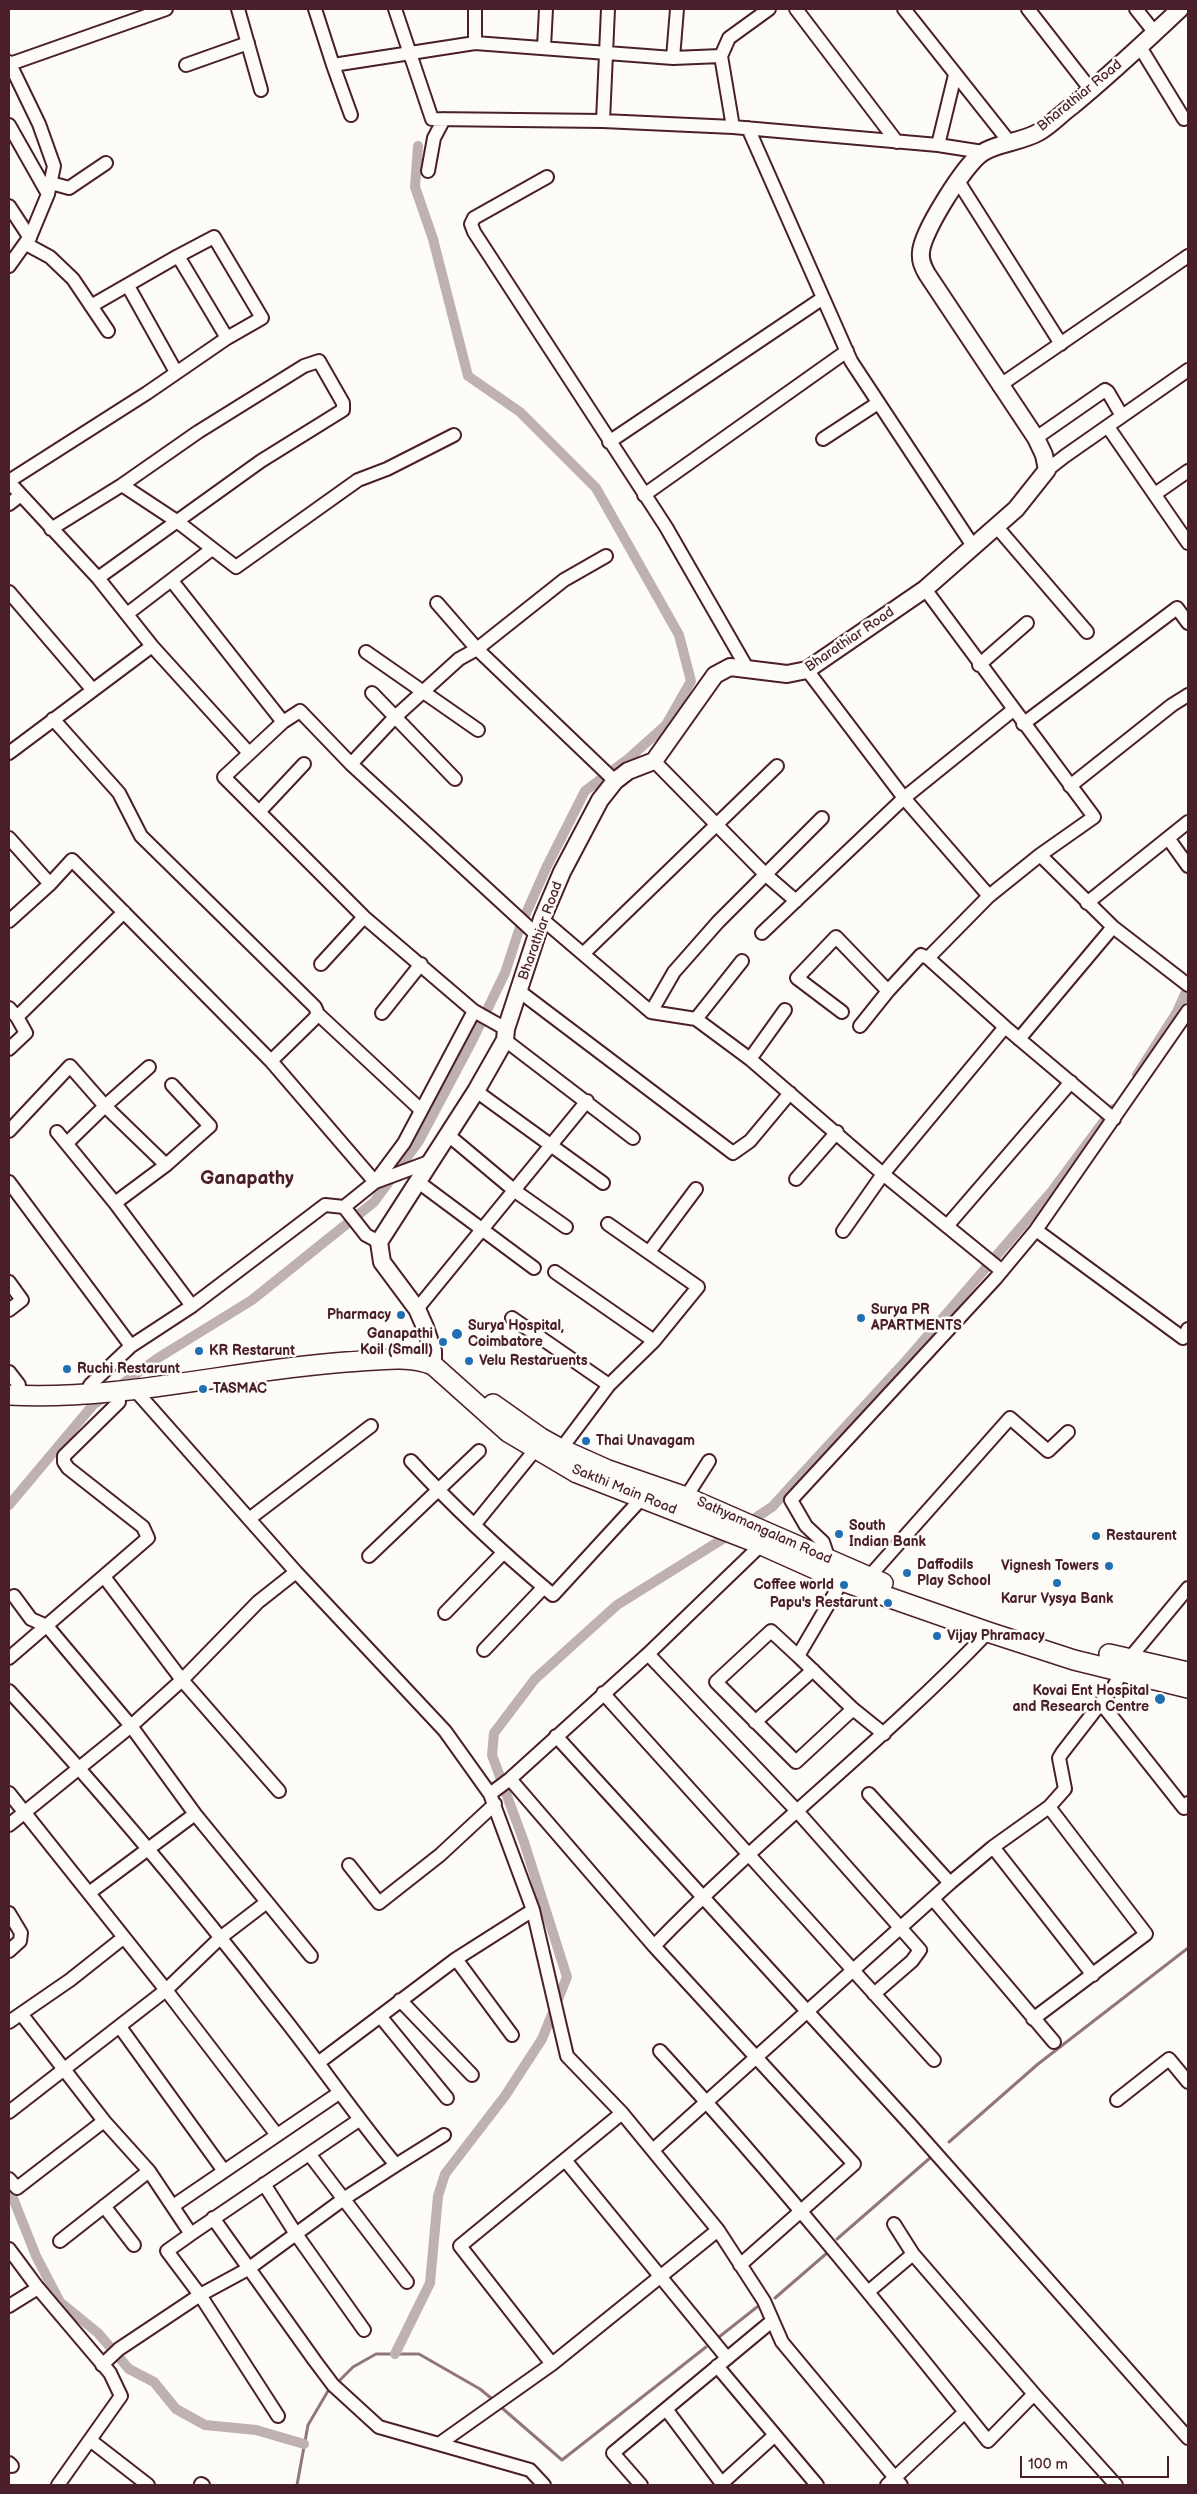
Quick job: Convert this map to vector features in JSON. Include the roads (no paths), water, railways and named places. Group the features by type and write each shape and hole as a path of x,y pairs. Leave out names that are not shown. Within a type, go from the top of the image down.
{"highway":[{"path":"108,1389 155,1377 280,1358 416,1347 433,1358"},
{"name":"Sathyamangalam Road","path":"433,1358 496,1407 541,1438 608,1470 686,1497 716,1519"},
{"path":"11,1384 108,1389 290,1366 433,1358"},
{"name":"Sakthi Main Road","path":"433,1358 508,1432 535,1450 577,1473 643,1497 716,1519 842,1581 1074,1660 1126,1665 1188,1688"},
{"name":"Sathyamangalam Road","path":"762,1541 829,1560 868,1578 1008,1628 1126,1665 1188,1672"}],"main road":[{"name":"Bharathiar Road","path":"983,152 1011,144 1040,131 1091,90 1180,9"},
{"path":"983,152 970,164 931,225 921,251 921,262 938,292 999,386 1036,438 1044,456 1047,470"},
{"name":"Bharathiar Road","path":"372,1238 417,1181 476,1091 505,1032 520,991 536,935 562,872 600,800 614,781 628,771 654,761 715,675 730,667 787,674 806,670 925,589 1016,509 1047,470"},
{"path":"372,1238 382,1262 417,1309 433,1358"}],"street":[{"path":"9,266 28,241 49,188 54,166 39,124 9,63 166,9"},
{"path":"238,9 261,90"},
{"path":"315,9 351,115"},
{"path":"395,9 432,119 603,121 733,127 938,145 983,152"},
{"path":"475,9 475,43"},
{"path":"544,47 546,9"},
{"path":"603,121 608,9"},
{"path":"673,58 677,9"},
{"path":"733,127 721,56 729,38 769,9"},
{"path":"796,9 897,142"},
{"path":"904,9 1011,144"},
{"path":"1028,9 1091,90"},
{"path":"1136,9 1155,33"},
{"path":"186,65 248,43"},
{"path":"333,65 475,43 673,58 721,56"},
{"path":"1140,46 1184,119"},
{"path":"938,145 955,75"},
{"path":"428,171 434,138 444,119"},
{"path":"9,125 49,188"},
{"path":"748,128 851,361 973,546"},
{"path":"49,188 69,188 106,163"},
{"path":"547,177 474,218 471,224 474,232 666,528 747,668"},
{"path":"958,181 1061,344"},
{"path":"9,206 28,241 50,258 72,279 108,331"},
{"path":"91,306 214,237 262,318 227,338 9,481 51,529 98,578 152,646 249,754"},
{"path":"178,256 227,338"},
{"path":"999,386 1188,256"},
{"path":"128,286 176,372"},
{"path":"610,442 823,298"},
{"path":"644,495 846,351"},
{"path":"51,529 122,485 198,432 304,366 319,361 343,403 343,410 261,461 98,578"},
{"path":"1047,470 1188,370"},
{"path":"1036,438 1105,390 1122,416"},
{"path":"823,439 878,403"},
{"path":"1108,427 1188,543"},
{"path":"122,485 178,522 236,567 358,480 387,469 454,435"},
{"path":"1155,494 1188,471"},
{"path":"9,504 21,495"},
{"path":"996,526 1087,632"},
{"path":"127,614 212,549"},
{"path":"351,764 394,718 459,659 477,649 564,580 606,556"},
{"path":"172,581 283,722"},
{"path":"925,589 1023,724 1094,817 1040,855 989,896 928,958"},
{"path":"9,592 92,689"},
{"path":"437,603 477,649 614,781"},
{"path":"1023,724 1177,608 1188,623"},
{"path":"979,664 1027,623"},
{"path":"9,753 92,689 152,646"},
{"path":"366,652 478,730"},
{"path":"806,670 904,798 989,896"},
{"path":"372,693 394,718 455,779"},
{"path":"1070,786 1172,705 1188,695"},
{"path":"762,933 904,798 1013,710"},
{"path":"536,935 351,764 300,711 283,722 224,777 364,916 474,1011 505,1032 633,1138"},
{"path":"53,719 119,793 142,836 308,999 318,1014 421,1110"},
{"path":"654,761 766,875 796,901"},
{"path":"259,812 304,764"},
{"path":"584,953 777,766"},
{"path":"651,1012 674,972 718,922 822,818"},
{"path":"1087,903 1188,822"},
{"path":"9,838 50,884"},
{"path":"1168,838 1188,866"},
{"path":"1040,855 1087,903 1114,927 1186,983"},
{"path":"9,921 50,884 72,860 271,1060 376,1182"},
{"path":"9,1049 26,1033 13,1012 124,912"},
{"path":"321,964 364,916"},
{"path":"542,919 651,1012 696,1019 750,1059 837,1132 883,1174 1002,1271"},
{"path":"1019,1039 1114,927"},
{"path":"842,1012 798,978 836,937 888,991"},
{"path":"860,1026 888,991 921,955 928,958 1005,1027 1114,1118"},
{"path":"696,1019 742,961"},
{"path":"382,1013 421,964"},
{"path":"520,991 733,1153 750,1141 790,1093"},
{"path":"750,1059 785,1010"},
{"path":"345,1207 376,1182 404,1143 474,1011"},
{"path":"829,1560 823,1542 806,1526 791,1500 1002,1271 1036,1230 1188,1011"},
{"path":"271,1060 318,1014"},
{"path":"843,1231 883,1174 1005,1027"},
{"path":"9,1131 70,1066 105,1106 166,1165"},
{"path":"67,1143 149,1067"},
{"path":"947,1226 1071,1082"},
{"path":"115,1203 166,1165 210,1126 172,1085"},
{"path":"476,1091 603,1183"},
{"path":"417,1309 587,1101"},
{"path":"57,1132 115,1203 192,1306"},
{"path":"796,1179 837,1132"},
{"path":"447,1134 515,1191 566,1227"},
{"path":"376,1182 428,1162"},
{"path":"417,1181 534,1268"},
{"path":"9,1182 131,1346"},
{"path":"649,1252 696,1189"},
{"path":"108,1389 131,1346 192,1306 325,1205 345,1207 372,1238"},
{"path":"561,1449 609,1385 654,1341 698,1287 608,1224"},
{"path":"1036,1230 1183,1338 1188,1329"},
{"path":"555,1272 654,1341"},
{"path":"9,1282 22,1300 9,1310"},
{"path":"512,1318 609,1385"},
{"path":"108,1389 249,1519 445,1731 492,1797 533,1910 567,2056 622,2113 718,2230 764,2300 782,2342 894,2483 965,2412"},
{"path":"9,1658 105,1578 148,1538 143,1527 68,1468 64,1462 64,1456 119,1402 108,1389"},
{"path":"868,1578 1010,1418 1048,1451 1068,1432"},
{"path":"249,1519 371,1426"},
{"path":"474,1524 535,1450"},
{"path":"369,1556 479,1451"},
{"path":"411,1461 438,1491 503,1554 553,1595 643,1497"},
{"path":"686,1497 709,1461"},
{"path":"349,1865 379,1904 440,1855 510,1779 648,1654 762,1541"},
{"path":"445,1613 503,1554"},
{"path":"9,1825 131,1726 182,1680 258,1602 296,1572"},
{"path":"105,1578 182,1680 279,1791"},
{"path":"798,1656 842,1581"},
{"path":"484,1650 544,1588"},
{"path":"653,2150 757,2059 950,1883 993,1847 1050,1807 1065,1789 1059,1758 1101,1703 1126,1665 1188,1588"},
{"path":"14,1596 31,1619 47,1626 131,1726 195,1814 310,1956"},
{"path":"853,1709 796,1762 716,1682 771,1631 853,1709 884,1734"},
{"path":"654,1946 702,1896 884,1734 988,1632"},
{"path":"648,1654 797,1811 920,1950 912,1961 874,1994"},
{"path":"755,1722 813,1670"},
{"path":"9,1691 81,1768 220,1938 318,2063 359,2120 396,2165"},
{"path":"603,1693 855,1970 874,1994 934,2060"},
{"path":"1101,1703 1184,1808 1188,1803"},
{"path":"556,1736 916,2130 1188,2438"},
{"path":"510,1779 654,1946 854,2164 740,2265"},
{"path":"9,1793 166,1990 277,2135"},
{"path":"869,1794 950,1883"},
{"path":"1033,2019 1094,1975 1146,1934 1050,1807"},
{"path":"89,1894 195,1814"},
{"path":"993,1847 1094,1975"},
{"path":"933,1898 1054,2042"},
{"path":"9,2112 166,1990 220,1938 267,1902"},
{"path":"318,2063 456,1959 533,1910"},
{"path":"9,1913 21,1933 20,1941 9,1951"},
{"path":"9,2022 22,2015 30,2006 70,1980 123,1938"},
{"path":"456,1959 512,2035"},
{"path":"400,2000 472,2075"},
{"path":"22,2015 104,2121 149,2171 190,2234"},
{"path":"380,2016 447,2098"},
{"path":"120,2027 224,2171"},
{"path":"660,2050 708,2103 868,2292 988,2441 1034,2394"},
{"path":"1117,2100 1169,2059 1188,2082"},
{"path":"173,2206 340,2093"},
{"path":"552,2364 460,2246 622,2113"},
{"path":"278,2416 200,2295 167,2250 310,2155 359,2120"},
{"path":"9,2179 17,2188 104,2121"},
{"path":"103,2364 119,2349 200,2295 248,2269 345,2198 444,2135"},
{"path":"310,2155 345,2198 407,2282"},
{"path":"565,2160 660,2276 775,2435 817,2485"},
{"path":"60,2241 149,2171"},
{"path":"264,2184 296,2234 364,2330"},
{"path":"104,2206 134,2245"},
{"path":"213,2218 248,2269 334,2385 379,2427 530,2470 544,2485"},
{"path":"894,2224 914,2254 1034,2394 1116,2485"},
{"path":"439,2444 552,2364 718,2230"},
{"path":"9,2249 38,2288 110,2373 121,2396 58,2485"},
{"path":"868,2292 914,2254"},
{"path":"9,2306 38,2288"},
{"path":"640,2485 613,2453 772,2321"},
{"path":"666,2409 722,2484 775,2435"},
{"path":"90,2440 148,2485"}],"waterway":[{"path":"9,1505 93,1405 158,1358 252,1300 374,1202 419,1141 471,1043 505,973 520,927 547,866 585,791 628,759 666,725 691,681 679,635 596,488 520,412 468,376 433,239 415,187 418,146"},
{"path":"1137,1075 1177,1012 1188,987"},
{"path":"746,1524 772,1507 905,1362 1052,1191 1113,1109"},
{"path":"395,2354 430,2283 438,2196 445,2174 505,2096 542,2039 567,1977 524,1842 492,1755 494,1733 535,1679 617,1605 734,1532"},
{"path":"949,2142 1038,2064 1188,1948"},
{"path":"837,2239 930,2158"},
{"path":"9,2188 36,2256 60,2302 98,2333 129,2369 154,2382 176,2409 205,2425 256,2430 304,2444"},
{"path":"775,2298 827,2253"},
{"path":"719,2337 757,2307"},
{"path":"502,2408 562,2460 706,2347"},
{"path":"340,2380 353,2367 376,2354 419,2354 480,2389 491,2398"},
{"path":"297,2485 308,2425 328,2391"}],"place":[{"name":"Pharmacy","path":"401,1315"},
{"name":"Surya PR APARTMENTS","path":"861,1318"},
{"name":"Surya Hospital, Coimbatore","path":"457,1334"},
{"name":"Ganapathi Koil (Small)","path":"443,1342"},
{"name":"KR Restarunt","path":"199,1351"},
{"name":"Velu Restaruents","path":"469,1361"},
{"name":"Ruchi Restarunt","path":"67,1369"},
{"name":"TASMAC","path":"203,1389"},
{"name":"Thai Unavagam","path":"586,1441"},
{"name":"South Indian Bank","path":"839,1534"},
{"name":"Restaurent","path":"1096,1536"},
{"name":"Vignesh Towers","path":"1109,1566"},
{"name":"Daffodils Play School","path":"907,1573"},
{"name":"Karur Vysya Bank","path":"1057,1583"},
{"name":"Coffee world","path":"844,1585"},
{"name":"Papu's Restarunt","path":"888,1603"},
{"name":"Vijay Phramacy","path":"937,1636"},
{"name":"Kovai Ent Hospital and Research Centre","path":"1160,1699"}],"district":[{"name":"Ganapathy","path":"247,1179"}]}
